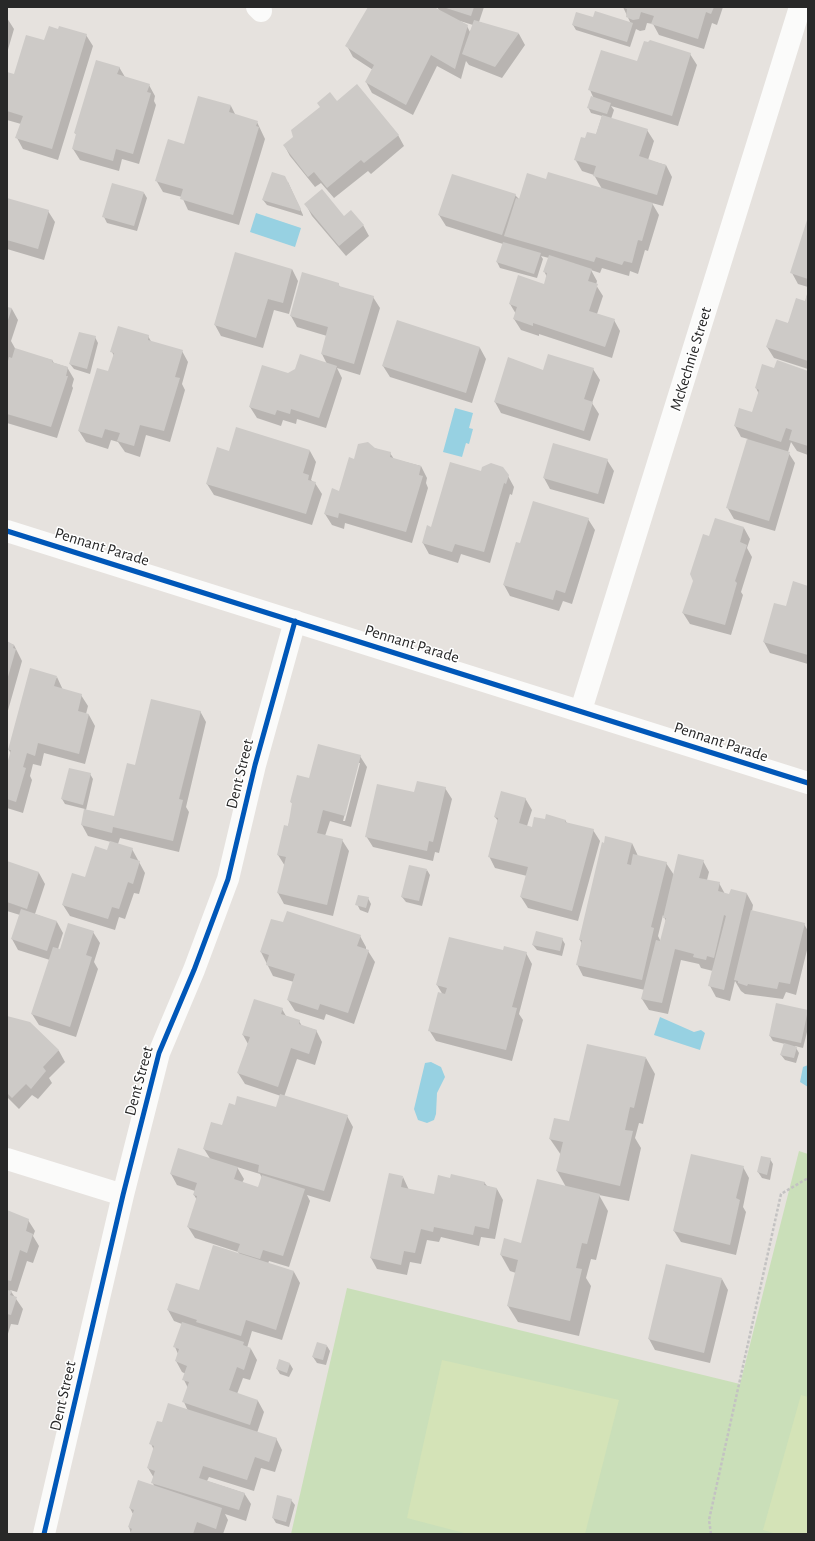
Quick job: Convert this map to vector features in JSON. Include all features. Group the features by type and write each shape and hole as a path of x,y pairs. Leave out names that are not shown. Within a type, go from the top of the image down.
{"street":[{"name":"McKechnie Street","path":"581,710 800,7"},
{"name":"Pennant Parade","path":"7,531 581,710 808,783"},
{"name":"Dent Street","path":"44,1534 123,1195 159,1053 194,970 228,879 255,765 294,621"},
{"path":"7,1159 123,1195"}],"path":[{"path":"711,1534 709,1520 781,1194 808,1178"}],"green space":[{"path":"799,1151 808,1154 808,1534 291,1534 347,1288 740,1384"},
{"path":"442,1360 619,1400 585,1534 468,1534 407,1518"},
{"path":"801,1395 808,1397 808,1534 777,1534 763,1530"}],"water":[{"path":"256,213 301,228 295,247 250,232"},
{"path":"455,408 473,413 469,428 473,429 469,444 466,443 462,457 443,452"},
{"path":"660,1017 694,1032 701,1030 705,1033 700,1050 654,1035"},
{"path":"431,1062 441,1067 445,1077 437,1093 436,1114 434,1120 427,1123 418,1120 414,1109 425,1063"},
{"path":"808,1065 808,1087 800,1082 803,1067"}],"building":[{"path":"368,7 434,7 468,25 455,69 431,55 406,105 365,82 374,65 345,46"},
{"path":"443,7 474,7 471,16"},
{"path":"621,7 714,7 711,14 706,12 698,39 651,24 654,16 641,12 639,19 633,20 626,17 627,9"},
{"path":"595,11 633,23 627,42 572,25 576,12 593,17"},
{"path":"474,20 519,33 495,67 462,54"},
{"path":"49,26 58,29 59,26 87,34 52,149 15,138 23,116 7,111 7,72 14,74 26,35 44,40"},
{"path":"650,40 691,53 672,116 588,90 601,50 637,61 644,41 648,42"},
{"path":"96,60 120,67 117,74 150,84 147,92 151,93 133,154 116,149 113,161 72,149 76,134 74,133"},
{"path":"357,84 399,135 364,163 361,160 327,188 314,172 308,177 283,145 293,137 291,130 320,107 317,103 330,92 337,101"},
{"path":"198,96 231,105 229,112 258,121 256,126 259,127 233,215 180,199 183,189 155,181 168,139 184,144"},
{"path":"591,96 611,103 607,114 587,108"},
{"path":"602,115 648,129 639,156 666,165 657,195 593,176 596,166 574,160 581,137 585,138 587,132 596,134"},
{"path":"272,172 285,176 301,209 300,211 262,200"},
{"path":"548,172 653,203 642,241 638,240 632,263 624,261 622,265 596,257 594,262 504,236 516,198 519,199 527,173 546,179"},
{"path":"452,174 516,194 502,235 438,215"},
{"path":"112,183 144,192 134,226 102,217"},
{"path":"322,189 344,216 351,210 364,225 339,246 304,204"},
{"path":"7,198 49,210 38,249 7,240"},
{"path":"808,217 808,279 790,273"},
{"path":"503,242 541,253 534,274 496,262"},
{"path":"235,252 292,269 283,303 268,299 256,338 214,325"},
{"path":"549,255 592,269 588,281 598,284 589,311 615,319 605,347 533,323 533,326 513,319 517,307 509,304 518,275 544,284 547,273 543,272"},
{"path":"302,272 339,283 339,286 374,296 354,364 321,354 328,327 290,316"},
{"path":"807,294 808,361 766,347 776,319 788,323 796,298 805,301"},
{"path":"7,307 12,308 7,323"},
{"path":"397,320 480,347 466,393 382,366"},
{"path":"118,326 149,335 148,340 183,350 175,377 180,378 164,431 140,425 134,446 117,441 120,433 105,429 102,438 78,431 97,368 108,371 114,353 110,352"},
{"path":"79,332 96,336 87,369 69,364"},
{"path":"15,348 53,360 52,362 68,367 66,376 68,376 51,427 7,414 7,365 9,357 12,358"},
{"path":"300,354 337,366 319,418 291,409 290,414 277,410 275,415 249,407 262,365 288,373 295,369"},
{"path":"548,354 594,368 584,399 593,402 584,431 494,402 508,357 543,370"},
{"path":"777,360 808,371 808,446 789,440 792,430 786,428 781,442 734,426 739,408 752,412 759,390 755,388 762,364 774,368"},
{"path":"236,427 310,450 303,473 309,475 308,480 316,482 306,514 206,484 217,447 229,451"},
{"path":"747,439 790,452 769,521 726,508"},
{"path":"368,442 375,448 391,452 390,457 421,466 419,475 423,476 406,532 339,513 338,518 324,514 332,488 339,491 349,457 354,459 358,444"},
{"path":"553,443 608,459 598,494 543,478"},
{"path":"450,462 481,471 482,467 491,463 503,467 509,475 506,484 504,483 484,552 455,544 452,552 422,543 427,525 431,527"},
{"path":"533,501 589,518 565,593 556,590 553,600 503,585 516,542 520,543"},
{"path":"715,518 744,527 740,542 747,545 735,581 737,583 725,625 682,613 693,581 690,574 703,534 709,536"},
{"path":"793,581 808,586 808,655 763,642 774,603 786,606"},
{"path":"7,641 14,645 13,648 16,649 7,680"},
{"path":"30,668 57,676 54,686 82,694 78,711 89,714 79,754 38,743 35,756 27,753 23,767 26,768 16,802 7,799 7,764 11,750 8,750"},
{"path":"151,699 201,711 179,799 183,800 173,841 113,827 112,833 81,825 84,809 114,816 127,763 135,765"},
{"path":"318,744 361,755 345,816 323,810 317,833 343,839 327,905 277,893 286,857 277,855 284,825 288,826 292,803 290,802 297,775 309,778"},
{"path":"69,768 91,773 83,805 61,799"},
{"path":"417,781 446,787 433,842 429,841 427,851 365,837 377,784 414,792"},
{"path":"501,791 526,798 519,823 532,827 534,817 545,819 546,814 566,820 565,822 594,829 572,911 520,897 528,867 488,857 498,818 494,817"},
{"path":"605,836 632,843 627,864 631,865 633,854 667,862 651,927 654,928 642,980 576,965 582,940 579,940 602,842 604,843"},
{"path":"110,841 133,848 130,858 140,861 133,884 128,882 119,909 112,907 108,919 62,905 72,873 85,877 95,846 107,850"},
{"path":"678,854 704,860 699,878 720,882 718,891 729,894 731,889 747,893 724,990 708,986 726,916 724,915 714,958 707,956 706,960 693,957 694,954 675,949 662,1003 641,999 656,940 660,941 666,918 663,918"},
{"path":"7,861 39,872 27,909 7,902"},
{"path":"409,865 427,869 419,901 401,897"},
{"path":"358,895 369,897 366,908 355,905"},
{"path":"21,909 57,921 47,951 11,939"},
{"path":"751,910 805,923 790,984 779,982 777,989 748,984 747,986 734,980"},
{"path":"287,911 361,935 357,946 369,950 348,1013 320,1004 318,1010 287,1000 295,974 266,965 269,955 260,952 271,919 283,922"},
{"path":"68,923 94,931 86,955 92,957 70,1027 31,1014 53,947 60,949"},
{"path":"536,931 563,938 560,951 532,945"},
{"path":"449,937 503,950 504,946 527,952 512,1007 517,1008 506,1050 428,1031 438,992 445,994 447,988 436,985"},
{"path":"254,999 283,1008 281,1014 300,1020 299,1024 317,1030 309,1054 291,1048 278,1087 237,1073 250,1037 242,1035"},
{"path":"776,1003 808,1010 801,1043 769,1036"},
{"path":"7,1016 30,1022 59,1050 43,1067 46,1071 31,1089 26,1084 12,1098 7,1093"},
{"path":"784,1043 797,1047 794,1058 780,1055"},
{"path":"587,1044 646,1057 634,1108 630,1107 625,1130 633,1131 620,1186 556,1171 563,1142 549,1139 554,1118 569,1121"},
{"path":"280,1094 348,1115 324,1191 258,1172 259,1165 203,1149 211,1122 222,1125 229,1103 235,1105 237,1096 276,1107"},
{"path":"178,1148 238,1167 234,1179 258,1187 262,1175 305,1189 283,1256 263,1250 260,1259 237,1252 240,1244 187,1227 197,1196 193,1195 197,1183 170,1174"},
{"path":"691,1154 744,1166 736,1198 740,1200 730,1245 673,1231"},
{"path":"761,1156 771,1158 767,1175 757,1172"},
{"path":"389,1173 403,1176 401,1187 434,1194 438,1175 450,1178 451,1174 485,1182 484,1185 497,1188 489,1229 475,1226 473,1235 434,1227 433,1232 421,1229 415,1253 404,1251 401,1265 370,1258"},
{"path":"537,1179 600,1194 587,1244 582,1243 576,1268 582,1269 570,1321 507,1306 518,1260 500,1255 504,1238 521,1243"},
{"path":"7,1210 29,1219 26,1231 33,1234 27,1253 20,1250 11,1281 7,1280"},
{"path":"213,1245 294,1271 276,1330 246,1320 241,1336 196,1322 197,1320 167,1310 176,1283 199,1290"},
{"path":"666,1264 722,1278 704,1353 648,1339"},
{"path":"7,1290 12,1291 10,1295 17,1297 11,1315 7,1314"},
{"path":"182,1322 244,1342 243,1345 251,1348 244,1370 237,1367 229,1390 258,1400 250,1425 182,1402 189,1382 182,1380 187,1366 175,1361 179,1349 173,1347"},
{"path":"317,1342 327,1345 323,1360 312,1357"},
{"path":"279,1359 290,1363 287,1373 276,1369"},
{"path":"168,1403 277,1438 269,1462 255,1457 247,1480 203,1466 199,1478 245,1493 239,1510 151,1483 155,1471 147,1468 154,1446 149,1444 157,1421 162,1422"},
{"path":"138,1480 222,1508 216,1529 197,1522 193,1534 130,1534 132,1529 128,1527 134,1510 129,1508"},
{"path":"277,1495 292,1499 286,1522 272,1518"}],"cycle path":[{"path":"7,531 808,783"},
{"path":"44,1534 123,1195 159,1053 194,970 228,879 255,765 295,621"}]}
